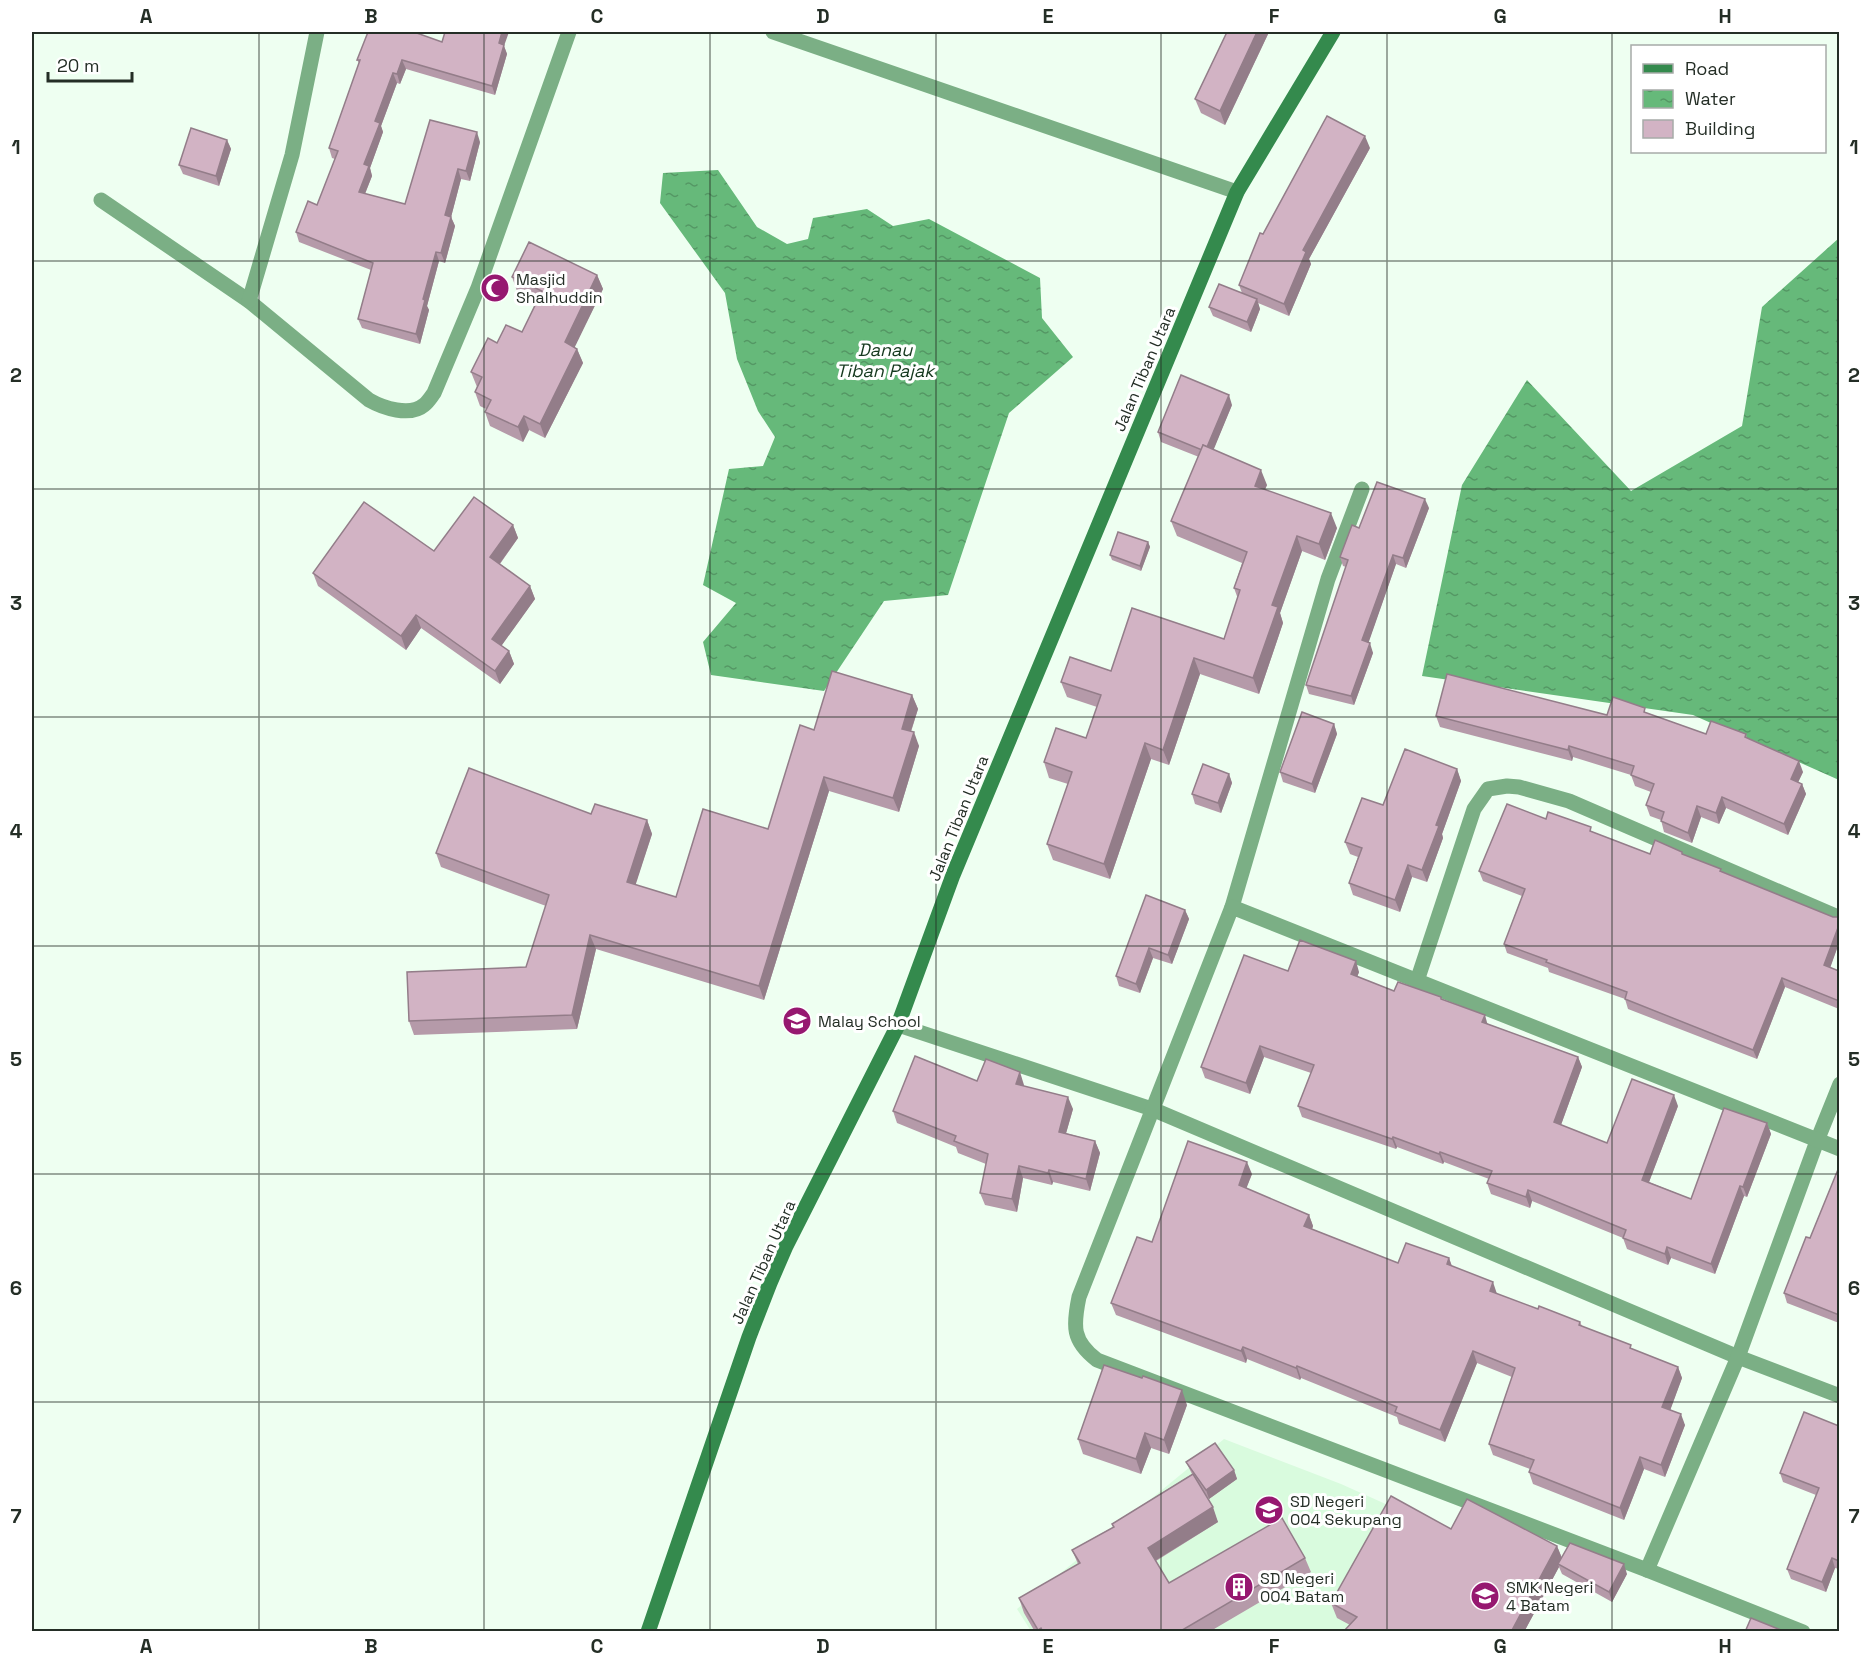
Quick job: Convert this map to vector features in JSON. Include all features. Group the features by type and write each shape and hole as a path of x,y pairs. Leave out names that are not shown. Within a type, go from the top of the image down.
{"street":[{"path":"249,302 292,155 317,32"},
{"path":"101,200 249,302 369,400 384,408 398,410 410,410 423,406 434,393 478,288 569,32"},
{"path":"773,32 1237,192"},
{"name":"Jalan Tiban Utara","path":"648,1632 749,1337 770,1283 786,1246 898,1025 953,875 1237,192 1333,32"},
{"path":"1362,489 1328,579 1232,907 1079,1297 1074,1322 1084,1350 1097,1360 1803,1632"},
{"path":"1417,981 1474,809 1488,789 1498,786 1519,787 1569,801 1839,918"},
{"path":"1232,907 1839,1149"},
{"path":"898,1025 1152,1109 1738,1357 1839,1396"},
{"path":"1647,1570 1738,1357 1839,1084"}],"shaded area":[{"name":"SD Negeri 004 Sekupang","path":"1224,1439 1341,1484 1457,1536 1404,1631 1031,1631 1017,1609"}],"water":[{"name":"Danau Tiban Pajak","path":"718,170 757,227 787,244 808,239 813,218 867,209 893,226 929,219 1040,278 1042,318 1073,357 1009,413 948,595 884,601 824,691 711,675 703,642 736,603 703,585 729,469 763,466 775,437 758,411 737,359 725,293 660,203 663,173"},
{"path":"1839,238 1839,780 1693,715 1422,676 1462,485 1527,380 1631,491 1742,426 1762,307"}],"building":[{"path":"368,32 414,32 442,42 445,32 502,32 499,43 504,45 492,86 402,60 397,74 393,73 375,121 380,123 364,164 369,166 359,192 405,204 430,120 477,132 466,171 458,169 445,215 451,217 441,253 436,252 416,334 358,319 373,263 296,232 308,201 317,205 338,151 329,148"},
{"path":"1227,32 1257,32 1220,111 1195,99"},
{"path":"1327,116 1365,136 1303,250 1306,252 1284,304 1239,285 1260,233 1263,234"},
{"path":"191,128 227,140 216,176 179,165"},
{"path":"529,242 597,275 565,342 577,349 540,424 524,416 518,427 485,412 491,400 475,392 482,377 471,372 488,338 497,343 506,325 522,332 542,291 512,277"},
{"path":"1219,284 1257,299 1247,322 1209,307"},
{"path":"1181,375 1229,395 1207,447 1203,445 1202,450 1158,432"},
{"path":"1203,445 1261,470 1255,486 1331,513 1319,544 1297,536 1272,605 1278,607 1253,678 1194,658 1163,750 1145,743 1104,864 1047,844 1072,772 1044,762 1056,728 1086,738 1101,695 1061,682 1070,657 1111,671 1132,608 1224,639 1240,590 1234,588 1247,552 1171,521"},
{"path":"1377,482 1425,499 1403,558 1393,555 1362,640 1370,643 1351,696 1306,685 1348,560 1340,557 1352,525 1359,528"},
{"path":"474,497 513,525 490,557 530,586 492,639 509,651 495,671 416,615 401,636 313,573 364,502 434,551"},
{"path":"1118,532 1148,542 1140,566 1110,555"},
{"path":"832,671 912,695 902,729 914,732 893,798 824,777 759,986 590,935 572,1015 409,1021 407,972 526,967 549,895 436,853 469,768 591,814 595,804 647,820 627,882 676,897 703,809 768,829 800,725 814,730"},
{"path":"1447,674 1607,715 1613,697 1645,708 1644,712 1706,734 1711,721 1746,734 1745,737 1799,761 1791,779 1802,784 1784,824 1722,797 1716,813 1697,806 1688,833 1661,821 1664,812 1646,805 1654,784 1631,775 1634,766 1569,746 1568,750 1436,716"},
{"path":"1302,712 1334,724 1312,784 1280,772"},
{"path":"1405,749 1457,769 1422,870 1408,865 1395,900 1349,883 1362,848 1345,842 1362,798 1383,805"},
{"path":"1203,764 1229,774 1218,803 1192,794"},
{"path":"1507,804 1546,819 1548,812 1591,827 1590,831 1650,854 1655,840 1682,854 1721,869 1720,871 1833,917 1839,917 1839,925 1824,965 1839,971 1839,1001 1782,978 1753,1050 1625,999 1627,992 1504,944 1525,889 1479,871"},
{"path":"1146,895 1185,910 1168,955 1149,948 1136,984 1116,976"},
{"path":"1300,940 1356,961 1351,974 1394,991 1398,982 1441,997 1441,999 1485,1015 1482,1022 1578,1057 1554,1122 1607,1143 1632,1079 1674,1095 1642,1180 1691,1199 1724,1108 1767,1123 1743,1187 1740,1186 1711,1264 1667,1247 1665,1254 1623,1238 1626,1230 1528,1190 1526,1197 1487,1183 1492,1171 1298,1106 1314,1065 1260,1046 1246,1083 1201,1067 1244,955 1288,971"},
{"path":"915,1056 977,1081 986,1059 1020,1072 1016,1084 1068,1097 1059,1132 1095,1141 1086,1179 1019,1166 1012,1199 980,1193 988,1154 954,1141 956,1136 893,1111"},
{"path":"1188,1141 1247,1162 1239,1185 1309,1215 1304,1226 1398,1263 1406,1243 1449,1258 1447,1264 1493,1282 1490,1291 1580,1322 1579,1325 1631,1345 1630,1348 1678,1367 1662,1407 1681,1414 1661,1465 1640,1457 1620,1508 1529,1472 1534,1460 1489,1444 1515,1368 1473,1351 1440,1430 1395,1412 1397,1407 1297,1366 1296,1368 1243,1347 1241,1351 1111,1303 1137,1237 1152,1242"},
{"path":"1839,1167 1839,1315 1784,1293 1806,1237 1810,1238"},
{"path":"1104,1365 1182,1390 1164,1440 1145,1433 1136,1459 1078,1439"},
{"path":"1804,1412 1839,1426 1839,1561 1832,1558 1822,1582 1787,1569 1819,1488 1780,1473"},
{"path":"1215,1443 1234,1470 1206,1490 1186,1462"},
{"path":"1193,1474 1213,1507 1148,1548 1169,1583 1282,1518 1305,1558 1179,1632 1043,1632 1041,1628 1038,1630 1019,1598 1080,1563 1072,1550 1114,1527 1112,1524"},
{"path":"1391,1496 1451,1529 1467,1499 1557,1546 1511,1632 1343,1632 1357,1617 1331,1603"},
{"path":"1570,1543 1624,1564 1609,1592 1558,1564"},
{"path":"1751,1618 1786,1632 1745,1632"}],"place":[{"name":"Masjid Shalhuddin","path":"495,288"},
{"name":"Malay School","path":"797,1021"},
{"name":"SD Negeri 004 Sekupang","path":"1269,1510"},
{"name":"SD Negeri 004 Batam","path":"1239,1587"},
{"name":"SMK Negeri 4 Batam","path":"1485,1596"}]}
